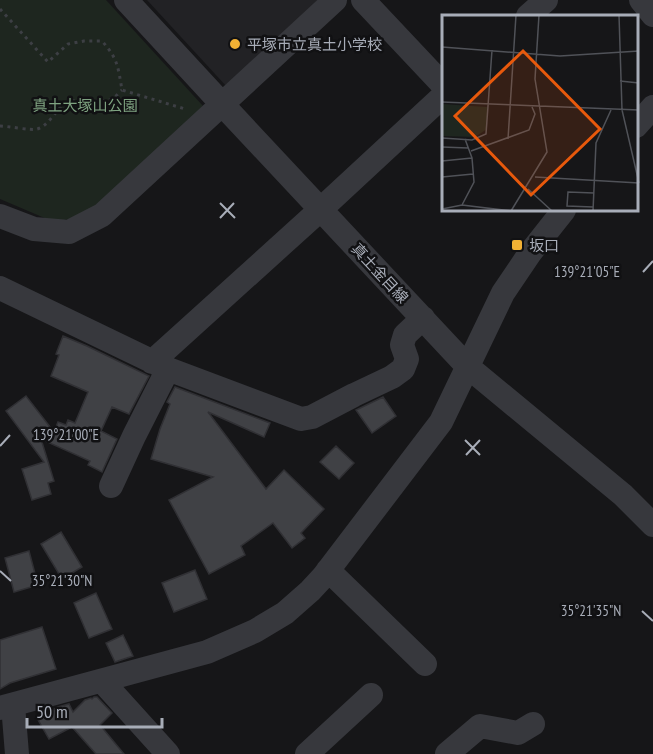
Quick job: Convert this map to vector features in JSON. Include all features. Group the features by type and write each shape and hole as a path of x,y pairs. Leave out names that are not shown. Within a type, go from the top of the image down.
{"street":[{"name":"真土金目線","path":"126,0 468,366 623,495 653,525"},
{"path":"0,216 34,229 69,232 102,215 336,0"},
{"path":"363,0 442,84"},
{"path":"529,15 546,0"},
{"path":"641,0 653,15"},
{"path":"111,486 134,436 160,365 442,97"},
{"path":"638,124 653,107"},
{"path":"17,754 7,706 207,652 255,631 285,613 310,591 441,422 503,293 562,212"},
{"path":"0,288 160,365 301,419 312,417 392,377 403,369 407,359 402,345 405,335 423,318"},
{"path":"328,570 425,664"},
{"path":"102,681 168,754"},
{"path":"307,754 371,695"},
{"path":"447,754 480,726 518,733 533,724"}],"path":[{"path":"0,9 48,62 68,44 102,41 117,61 122,90"},
{"path":"122,90 192,112 222,104"},
{"path":"0,126 39,129 66,104 80,100 112,99 122,90"}],"shaded area":[{"name":"平塚市立真土小学校","path":"147,0 329,0 227,87"}],"green space":[{"name":"真土大塚山公園","path":"0,0 106,0 203,106 93,214 54,222 0,199"}],"building":[{"path":"63,336 149,376 129,414 112,407 101,431 117,439 102,472 88,465 90,461 41,439 54,481 48,483 51,494 32,500 22,469 44,462 6,411 26,396 54,432 58,422 66,425 68,420 75,423 88,392 51,376"},
{"path":"175,387 270,423 264,437 208,412 266,489 284,470 324,509 301,533 305,538 292,548 273,523 241,546 245,555 209,574 169,500 213,477 151,459 170,404 167,402"},
{"path":"383,397 396,416 372,433 356,410"},
{"path":"336,446 354,463 339,479 320,462"},
{"path":"61,532 82,567 62,579 41,544"},
{"path":"29,551 38,585 14,592 5,558"},
{"path":"195,570 207,599 174,612 162,583"},
{"path":"96,593 112,629 89,638 74,603"},
{"path":"42,627 56,669 10,683 0,689 0,640"},
{"path":"123,635 133,656 115,662 106,643"},
{"path":"97,697 112,713 100,725 124,754 96,754 72,727 49,739 37,718 69,704 73,712 85,700"}],"place":[{"name":"平塚市立真土小学校","path":"235,44"},
{"name":"坂口","path":"517,245"}]}
